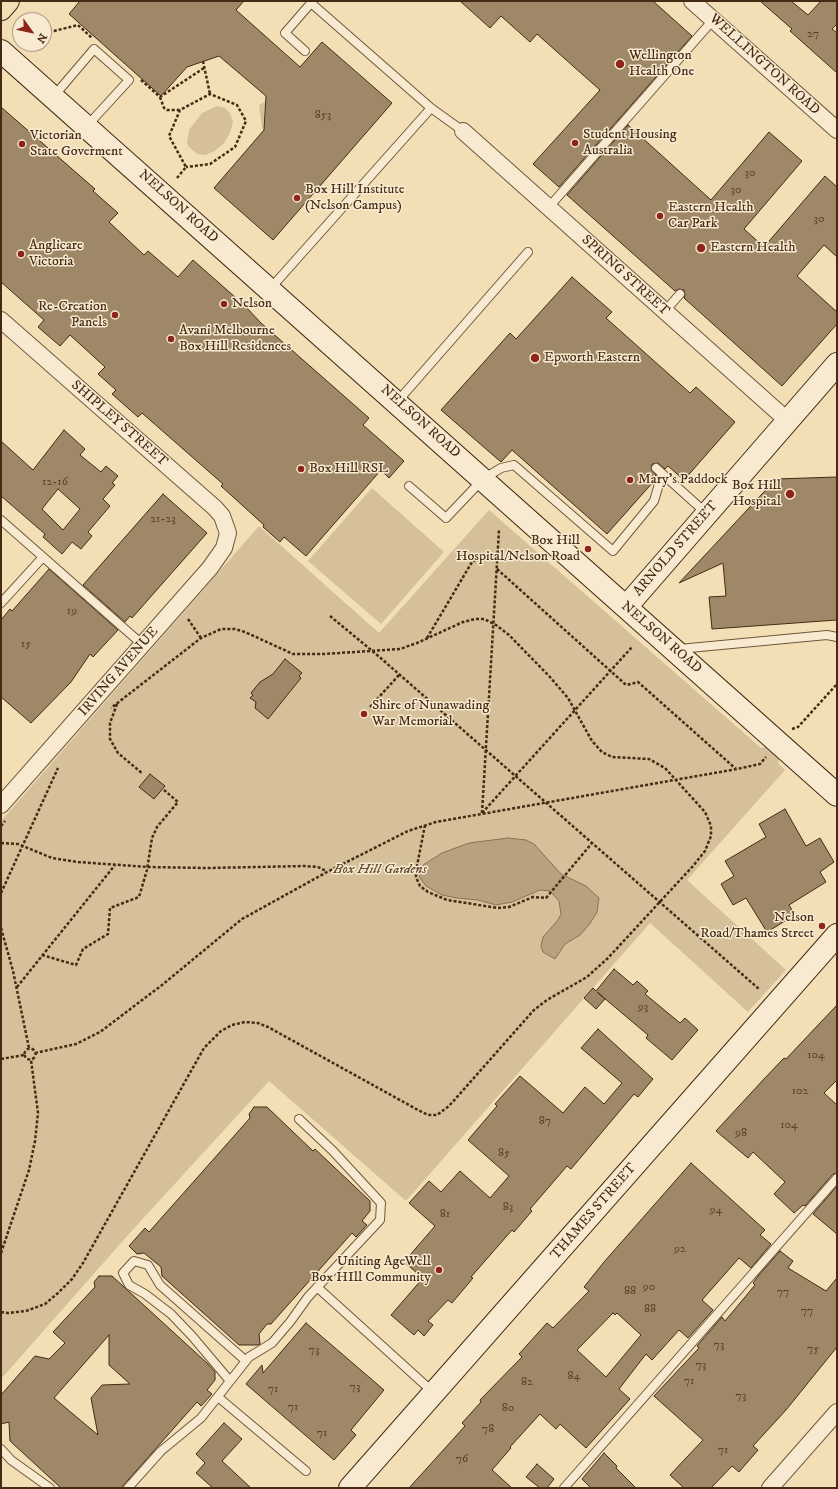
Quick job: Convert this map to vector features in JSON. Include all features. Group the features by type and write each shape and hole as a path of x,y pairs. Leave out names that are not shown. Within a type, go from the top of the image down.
{"main road":[{"path":"1,9 8,1"},
{"name":"NELSON ROAD","path":"1,50 837,795"},
{"name":"ARNOLD STREET","path":"626,607 837,364"},
{"name":"THAMES STREET","path":"350,1488 837,935"}],"street":[{"name":"WELLINGTON ROAD","path":"692,1 837,130"},
{"name":"SPRING STREET","path":"463,130 788,421"},
{"name":"SHIPLEY STREET","path":"1,320 215,508 222,516 228,534"},
{"name":"IRVING AVENUE","path":"1,805 178,605 219,556 224,548 228,534"},
{"path":"770,1488 837,1412"}],"lane":[{"path":"305,51 285,33 311,3 431,108 463,130"},
{"path":"549,207 713,20"},
{"path":"54,96 94,49 129,80 87,126"},
{"path":"270,289 431,108"},
{"path":"397,402 528,252"},
{"path":"665,311 680,294"},
{"path":"409,486 446,518 483,479 501,468 514,465 613,551 654,502 662,474"},
{"path":"656,468 707,514"},
{"path":"1,520 143,645"},
{"path":"1,603 43,557"},
{"path":"674,650 827,635 837,638"},
{"path":"128,1488 161,1451 201,1418 246,1362 272,1343 317,1287 380,1220 381,1203 334,1151 299,1119"},
{"path":"564,1488 837,1178"},
{"path":"230,1381 201,1346 171,1314 129,1284 123,1273 134,1261 148,1265 160,1285 246,1362"},
{"path":"317,1287 434,1393"},
{"path":"218,1397 306,1471"},
{"path":"1,1449 11,1460 50,1488"}],"path":[{"path":"203,61 210,94"},
{"path":"160,97 164,108 168,110 180,110 210,94 237,104 246,121 235,147 210,164 186,167 177,178"},
{"path":"180,110 169,136 186,167"},
{"path":"482,814 499,530"},
{"path":"427,638 472,562 482,558 497,556"},
{"path":"496,569 610,671 627,685 638,682 737,769"},
{"path":"178,605 201,638"},
{"path":"330,616 371,650 759,989"},
{"path":"1,1312 8,1313 26,1311 45,1304 72,1279 83,1263 204,1048 221,1030 238,1023 252,1022 263,1024 424,1113 437,1115 449,1106 534,1010 543,1003 581,981 598,968 660,903 702,856 711,836 711,826 705,812 676,780 654,760 644,758 612,757 602,752 592,741 575,709 563,692 534,659 509,635 493,623 480,618 469,620 400,649 298,655 282,650 245,632 230,628 217,630 201,638 106,711"},
{"path":"482,814 632,647"},
{"path":"370,707 399,675"},
{"path":"35,1053 76,1044 100,1032 156,990 242,919 327,872 391,839 424,825 760,764 791,729 798,727 837,684"},
{"path":"118,702 110,723 110,739 118,752 143,774"},
{"path":"1,893 61,761"},
{"path":"42,955 76,965 83,949 108,934 110,908 139,896 148,867 152,838 160,823 178,802 164,790"},
{"path":"424,825 416,877 420,886 428,892 454,901 498,908 514,905 533,897 542,899 548,896 592,843"},
{"path":"1,843 22,846 58,859 148,867 252,868 306,866 318,867 327,872"},
{"path":"16,987 115,864"},
{"path":"1,928 16,987 29,1048"},
{"path":"29,1048 34,1050 35,1053"},
{"path":"24,1055 26,1050 29,1048"},
{"path":"31,1060 35,1056 35,1053"},
{"path":"24,1055 26,1058 31,1060"},
{"path":"1,1058 24,1055"},
{"path":"1,1254 29,1170 35,1142 38,1113 31,1060"}],"green space":[{"path":"265,102 264,130 262,127 259,105"},
{"path":"217,106 225,108 230,113 233,122 230,133 224,143 215,151 205,155 197,154 188,146 187,142 189,130 202,113"},
{"path":"372,488 444,552 381,624 308,561"},
{"name":"Box Hill Gardens","path":"489,510 761,748 770,746 780,755 778,763 785,770 687,880 786,970 748,1012 650,923 406,1201 269,1081 128,1235 1,1379 1,821 259,526 379,633"}],"shaded area":[{"path":"508,838 526,840 534,844 561,874 586,886 599,898 597,912 589,925 580,935 565,944 555,959 543,952 541,946 543,937 558,920 561,914 559,901 550,891 540,890 512,902 496,905 478,900 442,895 426,886 420,878 419,873 423,865 442,853 469,843"}],"building":[{"path":"80,1 244,1 236,10 300,67 322,42 392,103 273,240 214,188 264,130 266,96 219,56 187,67 161,96 69,14"},
{"name":"Wellington Health One","path":"460,1 653,1 692,36 559,187 533,164 600,90 537,34 530,42 501,16 490,28"},
{"path":"760,1 791,1 808,15 821,1 837,1 837,24 832,29 837,33 837,73 790,31 792,29"},
{"path":"1,107 95,189 93,191 118,213 109,222 144,255 148,251 178,277 193,260 244,305 261,323 369,418 363,425 404,461 389,478 381,470 306,556 284,537 280,542 263,527 264,525 221,486 223,484 142,413 138,417 112,394 116,390 98,374 105,367 70,335 60,346 38,327 44,320 1,282"},
{"name":"Eastern Health","path":"628,125 711,200 769,132 802,161 744,229 764,247 825,176 837,187 837,257 824,245 797,276 837,312 837,324 782,386 684,298 684,290 679,289 675,291 567,195"},
{"path":"572,277 612,312 606,318 690,393 696,387 735,422 684,480 668,466 665,469 658,463 652,464 651,469 656,475 654,481 607,534 512,450 501,462 441,410 510,333 516,339"},
{"path":"64,430 85,449 80,455 101,472 106,466 118,476 112,483 115,485 103,499 110,506 88,532 92,536 81,549 72,542 62,554 43,537 45,534 1,496 1,441 33,470","holes":["58,489 80,509 63,530 42,509"]},
{"path":"837,477 837,620 712,629 709,597 726,596 723,563 679,583 776,479"},
{"path":"163,494 207,533 132,618 130,616 125,622 83,585"},
{"path":"49,569 118,630 93,657 90,654 71,682 31,723 1,697 1,620 10,609 12,611"},
{"path":"285,659 302,673 299,676 301,678 268,719 255,708 256,702 250,698 253,695 251,693 260,682 273,674"},
{"path":"150,774 165,786 154,799 139,787"},
{"path":"785,809 806,846 820,838 834,862 820,872 826,882 789,905 795,915 767,932 746,898 733,905 721,884 734,876 725,861 766,837 759,824"},
{"path":"614,969 633,985 637,981 648,991 645,994 680,1023 685,1018 698,1030 672,1060 646,1038 648,1035 597,992 605,999 596,1009 584,998 593,988 596,991"},
{"path":"837,1005 837,1080 824,1093 837,1105 837,1173 833,1174 805,1206 803,1205 794,1213 774,1194 785,1182 753,1152 748,1158 716,1131 784,1058 786,1059"},
{"path":"598,1029 653,1079 638,1097 634,1094 571,1169 567,1166 530,1209 532,1211 514,1232 512,1230 471,1277 473,1278 452,1303 448,1300 428,1321 433,1325 424,1336 418,1330 414,1335 391,1315 423,1278 404,1262 435,1226 409,1203 429,1181 441,1192 460,1171 490,1198 509,1176 468,1140 497,1106 495,1104 520,1076 563,1113 585,1087 604,1104 622,1083 581,1048"},
{"path":"254,1107 267,1107 313,1151 315,1149 370,1201 370,1211 362,1221 367,1225 356,1237 352,1233 271,1324 267,1324 259,1334 260,1344 239,1345 162,1276 161,1267 144,1253 137,1254 129,1246 145,1228 149,1232 250,1118 249,1114"},
{"path":"691,1163 765,1230 760,1235 771,1244 751,1268 739,1258 702,1300 713,1310 688,1338 679,1330 652,1360 646,1354 619,1389 630,1399 586,1448 560,1424 556,1429 540,1414 510,1447 511,1448 492,1470 512,1488 409,1488 465,1426 462,1423 481,1402 480,1400 522,1357 519,1354 547,1323 553,1328 589,1291 584,1287","holes":["613,1313 615,1315 617,1313 641,1335 606,1377 577,1350"]},
{"path":"837,1186 837,1234 813,1214"},
{"path":"780,1251 793,1261 788,1268 826,1291 837,1278 837,1347 786,1410 753,1446 758,1450 739,1472 732,1466 711,1488 684,1488 670,1475 703,1440 654,1396 699,1348 697,1346 722,1317 725,1321 755,1285 753,1283 759,1275"},
{"path":"99,1276 112,1276 207,1363 215,1372 215,1380 207,1390 212,1394 201,1406 197,1402 121,1488 61,1488 10,1441 9,1422 1,1424 1,1395 35,1356 49,1359 65,1343 53,1332 95,1287 94,1282","holes":["109,1335 109,1365 130,1384 102,1385 91,1398 98,1435 54,1398"]},
{"path":"306,1323 384,1390 351,1430 356,1435 334,1460 246,1384 262,1365 263,1373"},
{"path":"224,1423 242,1439 222,1461 251,1488 213,1488 196,1473 205,1463 196,1454"},
{"path":"604,1453 617,1466 616,1468 636,1488 591,1488 582,1479"},
{"path":"537,1464 554,1479 547,1488 540,1488 526,1477"}],"place":[{"name":"Wellington Health One","path":"620,64"},
{"name":"Student Housing Australia","path":"575,143"},
{"name":"Victorian State Goverment","path":"22,144"},
{"name":"Box Hill Institute (Nelson Campus)","path":"297,198"},
{"name":"Eastern Health Car Park","path":"660,216"},
{"name":"Eastern Health","path":"701,248"},
{"name":"Anglicare Victoria","path":"21,254"},
{"name":"Nelson","path":"224,304"},
{"name":"Re-Creation Panels","path":"115,315"},
{"name":"Avani Melbourne Box Hill Residences","path":"171,339"},
{"name":"Epworth Eastern","path":"535,358"},
{"name":"Box Hill RSL","path":"301,469"},
{"name":"Mary’s Paddock","path":"630,480"},
{"name":"Box Hill Hospital","path":"790,494"},
{"name":"Box Hill Hospital/Nelson Road","path":"588,549"},
{"name":"Shire of Nunawading War Memorial","path":"364,714"},
{"name":"Nelson Road/Thames Street","path":"822,926"},
{"name":"Uniting AgeWell Box HIll Community","path":"439,1270"}]}
